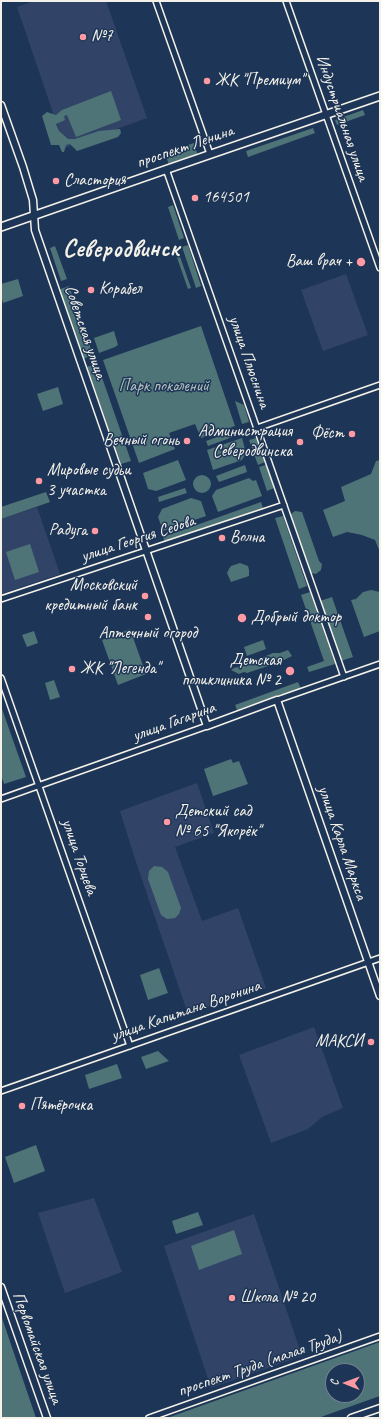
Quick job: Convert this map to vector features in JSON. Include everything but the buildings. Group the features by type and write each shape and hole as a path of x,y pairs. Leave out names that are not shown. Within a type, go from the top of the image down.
{"main road":[{"name":"проспект Ленина","path":"1,227 380,96"}],"street":[{"path":"156,1 210,154"},
{"name":"Индустриальная улица","path":"286,1 380,268"},
{"name":"Советская улица","path":"1,105 33,200 35,230 207,726"},
{"name":"улица Плюснина","path":"166,169 344,677"},
{"path":"257,428 380,385"},
{"name":"улица Георгия Седова","path":"1,599 284,505"},
{"name":"улица Гагарина","path":"1,799 380,664"},
{"name":"улица Торцева","path":"1,678 130,1046"},
{"name":"улица Карла Маркса","path":"277,700 380,996"},
{"name":"улица Капитана Воронина","path":"1,1091 380,958"},
{"name":"Первомайская улица","path":"1,1287 47,1418"},
{"name":"проспект Труда (малая Труда)","path":"149,1418 380,1336"},
{"path":"351,1418 380,1408"}],"shaded area":[{"path":"34,1 106,1 147,118 65,148 17,7"},
{"path":"346,274 368,335 323,351 301,290"},
{"path":"37,507 60,574 1,594 1,519"},
{"path":"197,783 214,833 175,847 202,921 238,908 266,988 188,1014 120,811"},
{"path":"314,1027 343,1108 322,1117 308,1129 271,1143 239,1055"},
{"path":"94,1198 122,1272 65,1293 38,1213"},
{"name":"Школа № 20","path":"254,1214 302,1356 211,1388 164,1246"}],"green space":[{"path":"111,91 121,120 76,137 67,115 64,116 65,120 56,124 59,131 68,139 75,139 99,131 120,129 121,133 118,137 77,151 70,144 66,145 64,152 62,152 59,145 51,145 42,116 47,112 56,115 62,110"},
{"path":"363,110 365,115 337,125 335,120"},
{"path":"313,128 315,133 248,157 246,151"},
{"path":"194,143 198,156 169,165 165,153"},
{"path":"173,205 184,238 179,240 168,207"},
{"path":"188,245 201,286 196,288 182,247"},
{"path":"55,246 67,279 61,281 50,248"},
{"path":"177,248 191,288 188,289 175,252 171,253 170,251"},
{"path":"18,279 23,296 3,303 1,296 1,284"},
{"path":"69,286 93,355 83,359 58,290"},
{"name":"Парк поколений","path":"201,326 235,426 201,438 195,424 169,433 175,449 139,463 103,360"},
{"path":"114,331 118,345 99,353 94,338"},
{"path":"97,363 131,461 121,464 87,367"},
{"path":"58,387 63,404 43,411 37,394"},
{"path":"235,401 244,405 249,422 242,424"},
{"path":"237,430 238,435 208,446 206,441"},
{"path":"242,438 246,453 242,460 213,470 207,450"},
{"path":"256,438 265,462 258,465 249,440"},
{"path":"178,460 186,480 156,491 148,489 143,473"},
{"path":"380,460 380,552 375,540 362,535 347,532 333,537 323,510 345,501 341,487 371,474 376,461"},
{"path":"245,465 247,472 219,482 216,476"},
{"path":"266,465 274,488 267,491 259,467"},
{"path":"202,475 208,478 211,484 208,490 202,493 196,490 193,484 196,478"},
{"path":"249,478 253,481 256,480 262,496 218,512 212,496 216,490"},
{"path":"185,488 187,493 159,502 158,497"},
{"path":"46,492 50,502 1,519 1,507"},
{"path":"191,498 201,501 206,516 163,531 158,517 162,509"},
{"path":"261,502 263,508 165,543 163,537"},
{"path":"295,511 302,512 319,561 322,564 321,570 316,574 310,573 291,518 291,514"},
{"path":"283,516 307,586 299,589 275,518"},
{"path":"30,544 39,572 15,580 6,552"},
{"path":"240,563 248,566 249,576 231,582 227,573 231,566"},
{"path":"371,590 380,592 380,631 364,637 351,600 356,599 363,592"},
{"path":"310,592 335,664 309,672 307,667 324,661 301,595"},
{"path":"332,597 353,657 341,661 320,601"},
{"path":"130,629 146,674 118,685 102,640"},
{"path":"34,631 38,643 27,647 22,635"},
{"path":"263,640 266,649 247,656 244,647"},
{"path":"288,650 292,656 280,662 247,673 244,672 239,674 231,670 254,663 256,660 273,653 280,653"},
{"path":"54,680 60,697 50,700 45,683"},
{"path":"298,682 301,689 237,710 235,705"},
{"path":"1,706 26,777 4,784 1,775"},
{"path":"231,759 233,763 239,761 248,784 213,796 204,769"},
{"path":"154,866 162,867 168,872 181,908 179,914 175,918 167,919 161,915 148,879 149,871"},
{"path":"159,968 168,993 148,1000 140,975"},
{"path":"158,1051 169,1061 146,1069 141,1057"},
{"path":"117,1064 122,1078 89,1089 85,1075"},
{"path":"36,1145 45,1171 14,1183 5,1157"},
{"path":"198,1212 203,1225 176,1234 172,1221"},
{"path":"234,1230 242,1254 199,1270 191,1246"},
{"path":"1,1315 36,1418 1,1418"},
{"path":"380,1342 380,1396 365,1401 365,1363 325,1363 325,1403 360,1403 318,1418 167,1418"}],"place":[{"name":"№7","path":"83,37"},
{"name":"ЖК \"Премиум\"","path":"207,81"},
{"name":"Сластория","path":"56,181"},
{"name":"164501","path":"195,198"},
{"name":"Ваш врач +","path":"361,262"},
{"name":"Корабел","path":"91,290"},
{"name":"Фёст","path":"352,434"},
{"name":"Вечный огонь","path":"187,441"},
{"name":"Администрация Северодвинска","path":"300,442"},
{"name":"Мировые судьи 3 участка","path":"39,481"},
{"name":"Радуга","path":"95,531"},
{"name":"Волна","path":"222,538"},
{"name":"Московский кредитный банк","path":"145,596"},
{"name":"Аптечный огород","path":"148,617"},
{"name":"Добрый доктор","path":"242,618"},
{"name":"ЖК \"Легенда\"","path":"72,669"},
{"name":"Детская поликлиника № 2","path":"290,671"},
{"name":"Детский сад № 65 \"Якорёк\"","path":"167,822"},
{"name":"МАКСИ","path":"371,1042"},
{"name":"Пятёрочка","path":"22,1106"},
{"name":"Школа № 20","path":"232,1298"}],"district":[{"name":"Северодвинск","path":"121,249"}]}
